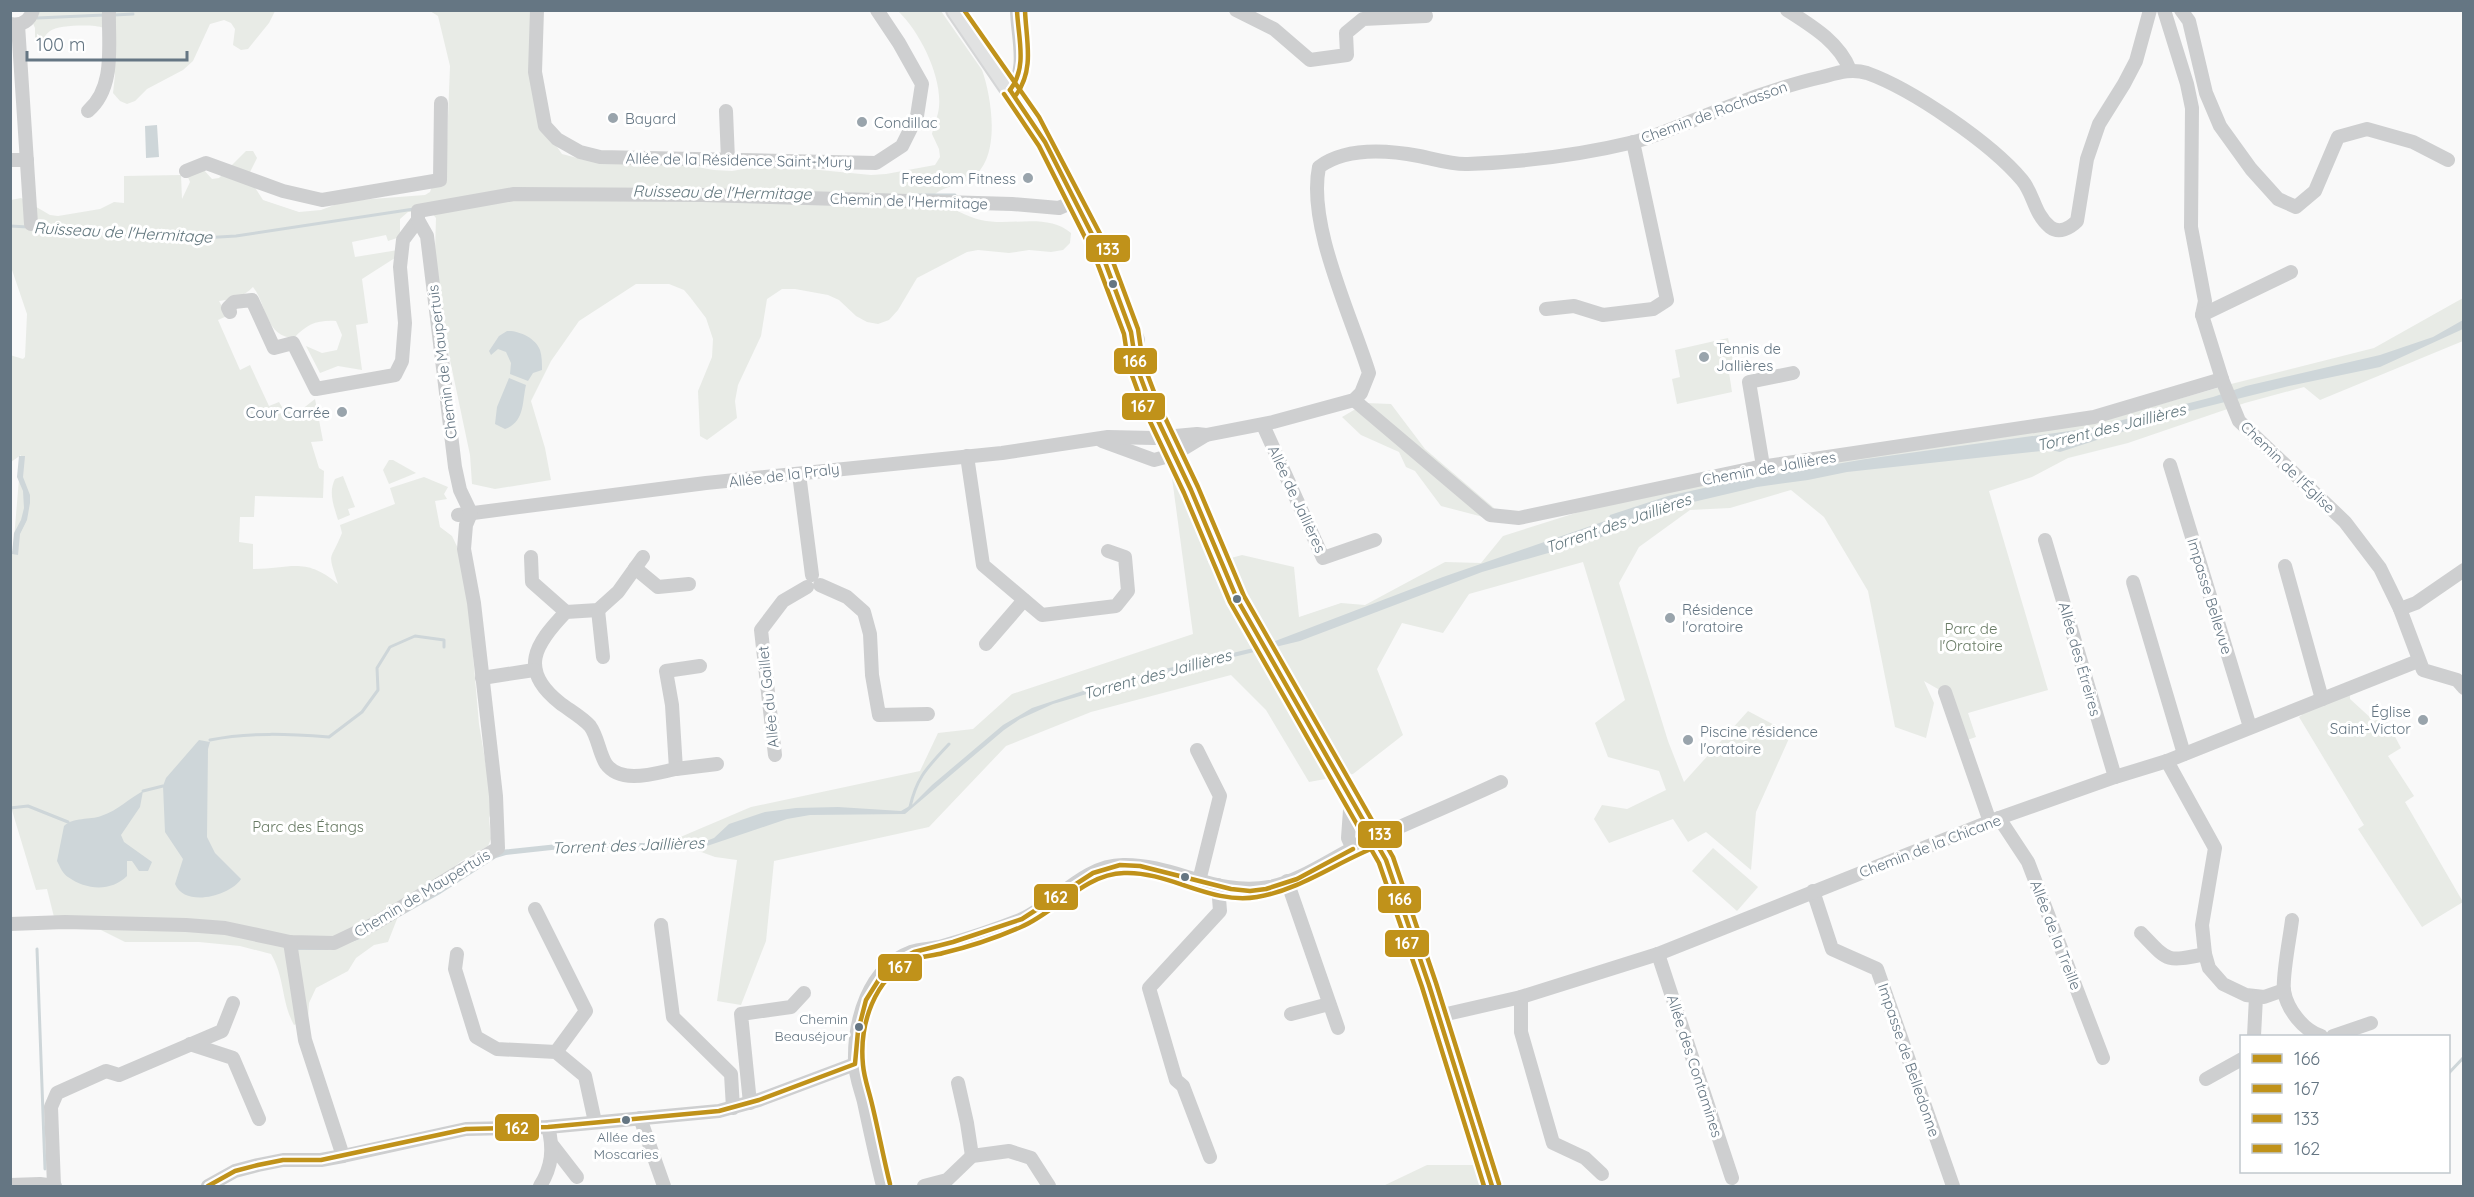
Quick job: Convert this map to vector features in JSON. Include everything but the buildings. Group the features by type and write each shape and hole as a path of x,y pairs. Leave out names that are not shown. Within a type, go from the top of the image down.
{"main road":[{"path":"956,10 1045,142 1102,254 1173,445 1230,582 1263,647 1390,867 1491,1183"}],"street":[{"path":"31,224 14,24 27,21 33,10"},
{"path":"88,111 99,102 108,81 109,10"},
{"name":"Allée de la Résidence Saint-Mury","path":"537,10 535,72 544,126 557,139 580,152 600,158 876,163 902,146 916,116 922,84 877,10"},
{"path":"1010,90 1018,80 1021,63 1017,10"},
{"path":"1236,10 1274,29 1310,60 1347,55 1346,33 1363,19 1426,16"},
{"path":"1787,10 1821,31 1846,60 1850,70 1866,73 1907,94 1969,132 2024,182 2032,202 2046,223 2052,228 2062,230 2072,227 2077,221 2087,159 2098,124 2136,61 2150,10"},
{"name":"Chemin de l'Église","path":"2164,10 2192,108 2191,227 2205,301 2202,315 2223,382 2239,421 2345,522 2380,568 2400,609 2418,661"},
{"path":"2181,10 2189,21 2206,93 2220,126 2251,169 2277,199 2296,207 2315,191 2338,137 2367,129 2413,142 2448,160"},
{"name":"Chemin de Rochasson","path":"1354,400 1361,393 1369,373 1329,256 1318,215 1316,184 1319,167 1332,158 1362,152 1417,155 1461,165 1515,162 1633,142 1794,83 1850,70"},
{"path":"186,171 206,163 283,191 322,200 440,180 441,103"},
{"path":"726,111 728,160"},
{"path":"1546,309 1574,306 1603,315 1653,309 1667,300 1633,142"},
{"path":"10,160 27,160"},
{"name":"Chemin de l'Hermitage","path":"418,216 513,194 702,195 1012,204 1059,208 1075,201"},
{"path":"230,312 228,308 234,302 252,300 274,348 293,343 316,389 395,375 402,361 405,323 400,267 404,240 418,216"},
{"name":"Chemin de Maupertuis","path":"10,924 65,922 196,926 225,928 291,946 334,943 374,924 498,848 496,796 474,603 464,549 466,525 455,467 427,236 418,216"},
{"path":"2202,315 2291,272"},
{"path":"1763,466 1749,382 1793,373"},
{"name":"Chemin de Jallières","path":"1354,400 1490,515 1520,518 1763,466 2094,417 2223,382"},
{"path":"1173,445 1197,434 1206,435 1263,425 1354,400"},
{"name":"Allée de Jallières","path":"1263,425 1323,558 1375,540"},
{"name":"Allée de la Praly","path":"464,514 1121,436 1173,445"},
{"path":"1137,453 1134,447 1138,438"},
{"name":"Allée de la Praly","path":"1097,440 1154,460 1173,445"},
{"path":"967,456 983,565 1042,615 1116,606 1128,591 1125,557 1108,551"},
{"name":"Impasse Bellevue","path":"2170,465 2250,727"},
{"path":"799,474 813,582 847,597 864,612 870,634 872,675 879,715 928,714"},
{"name":"Allée des Étreires","path":"2045,540 2115,777"},
{"path":"531,556 532,582 566,612"},
{"path":"689,584 658,587 639,563 618,592 598,610 566,612 549,629 534,656 534,670 549,694 589,725 606,764 619,774 638,776 717,764"},
{"path":"2285,566 2322,699"},
{"path":"2400,609 2416,603 2463,570"},
{"name":"Allée du Gaillet","path":"774,755 761,630 783,601 813,582"},
{"path":"2133,582 2184,754"},
{"path":"986,644 1024,600"},
{"path":"598,610 603,657"},
{"path":"2418,661 2423,670 2457,680 2463,687"},
{"name":"Chemin de la Chicane","path":"1438,1016 1521,997 1658,954 1995,820 2115,777 2168,761 2418,661"},
{"path":"676,769 672,705 666,671 700,666"},
{"path":"482,678 534,670"},
{"name":"Allée de la Treille","path":"1945,693 1995,820 2028,862 2103,1058"},
{"path":"1197,750 1220,796 1199,881"},
{"path":"2168,761 2215,848 2202,925 2209,968 2216,978 2239,992 2256,997 2274,995 2284,990"},
{"path":"883,1186 855,1064 857,1027 868,991 887,968 910,952 943,946 1021,919 1088,875 1106,867 1124,865 1236,890 1252,890 1287,881 1501,782"},
{"path":"1351,796 1348,838 1353,849"},
{"path":"1287,881 1338,1028"},
{"path":"1210,1157 1183,1086 1176,1080 1149,988 1220,911 1218,885"},
{"name":"Impasse de Belledonne","path":"1813,891 1832,949 1877,969 1953,1186"},
{"path":"535,909 586,1011 556,1052"},
{"path":"2292,920 2284,990 2295,1016 2306,1027 2319,1035"},
{"path":"661,925 673,1017 731,1074 734,1108"},
{"path":"2141,933 2162,954 2174,961 2205,954"},
{"path":"291,946 305,1040 343,1156"},
{"path":"457,954 455,969 476,1037 497,1049 556,1052 585,1076 595,1122"},
{"name":"Allée des Contamines","path":"1658,954 1732,1179"},
{"path":"750,1102 741,1014 790,1007 804,993"},
{"path":"1521,997 1521,1032 1553,1143 1585,1158 1602,1174"},
{"path":"2254,1035 2256,997"},
{"path":"10,1185 55,1186 51,1107 57,1092 106,1071 119,1075 222,1031 233,1004"},
{"path":"1292,1014 1329,1004"},
{"path":"2336,1035 2371,1023"},
{"path":"190,1044 233,1058 260,1119"},
{"path":"2206,1078 2240,1060"},
{"path":"208,1186 236,1171 258,1165 284,1160 321,1160 466,1129 548,1127 734,1108 855,1064"},
{"path":"958,1083 972,1156"},
{"path":"640,1118 664,1186"},
{"path":"548,1127 553,1146 577,1177"},
{"path":"540,1186 548,1173 553,1146"},
{"path":"924,1186 947,1180 972,1156 1009,1151 1030,1158 1049,1186"}],"green space":[{"path":"44,10 275,11 269,23 248,49 241,50 233,45 235,29 231,23 224,20 210,24 193,61 183,70 147,89 135,101 127,104 120,101 113,93 115,75 103,28 61,27 50,31 40,42 35,37 32,21 35,13"},
{"name":"Parc des Étangs","path":"430,11 533,11 550,137 562,154 585,160 668,162 714,170 732,171 755,167 799,168 871,175 935,165 940,157 932,134 939,107 937,82 921,42 898,11 941,11 982,70 989,96 992,126 988,156 982,168 969,180 935,194 938,201 975,219 992,222 1051,223 1071,233 1070,243 1063,250 1051,252 1029,250 1009,253 978,250 967,252 917,278 898,310 889,320 878,324 867,322 856,316 839,300 828,295 782,289 767,299 761,336 738,385 735,401 737,418 707,440 700,436 698,391 712,357 713,339 706,318 684,290 669,284 636,284 579,321 551,361 531,401 545,448 551,480 495,489 472,484 470,455 450,360 435,252 436,218 431,212 408,212 400,219 400,237 388,241 386,235 352,242 355,257 398,250 398,256 362,279 368,323 356,325 362,370 338,366 320,373 306,346 322,353 337,350 342,335 336,321 313,324 303,329 294,338 284,336 272,326 253,287 237,297 219,301 227,316 218,320 240,370 250,365 269,406 279,402 289,412 301,410 315,399 323,441 311,442 319,468 324,471 323,498 255,496 254,517 240,517 239,542 253,544 253,569 306,567 326,575 338,584 331,557 342,533 340,525 395,504 390,488 424,477 448,487 444,494 447,499 435,501 440,527 452,536 465,563 479,724 493,807 489,818 491,839 488,846 460,862 399,914 388,942 374,945 356,958 348,971 316,988 309,1003 308,1019 294,1025 287,1007 279,972 271,954 240,946 199,942 125,942 97,928 54,917 47,889 36,890 11,807 10,551 13,551 21,455 11,462 10,355 23,359 25,357 27,314 11,267 11,200 21,198 50,215 58,216 100,209 114,202 124,203 124,176 181,175 182,199 190,182 187,175 203,169 212,179 219,178 246,151 253,151 257,158 250,172 254,186 263,200 299,212 321,210 345,201 425,195 430,192 447,142 450,66 438,16"},
{"name":"Parc de l'Oratoire","path":"2463,298 2463,341 2320,400 2304,387 2245,403 2128,443 2068,458 2032,477 1989,491 2048,690 1968,713 1976,737 1967,740 1945,693 1924,681 1934,703 1926,738 1895,727 1868,591 1824,517 1791,490 1730,508 1690,510 1639,547 1619,583 1668,741 1684,782 1748,711 1791,734 1756,812 1751,870 1706,832 1688,842 1673,819 1609,843 1594,819 1602,805 1627,809 1666,790 1659,771 1608,757 1595,723 1625,700 1583,562 1469,594 1443,633 1402,623 1377,669 1403,735 1353,774 1309,782 1266,710 1231,675 1091,712 1006,746 929,827 774,861 766,941 741,1005 717,1001 737,860 715,857 671,841 751,807 920,771 938,733 973,729 1012,694 1193,634 1172,478 1177,478 1209,564 1242,555 1294,567 1299,617 1341,603 1365,605 1445,562 1481,563 1503,536 1582,511 1681,489 1854,458 2095,423 2231,384 2374,348"},
{"path":"1728,338 1734,365 1728,366 1732,392 1677,404 1672,379 1680,377 1675,350"},
{"path":"1366,403 1391,404 1425,449 1494,508 1491,519 1441,506 1415,471 1406,467 1399,452 1361,435 1342,417"},
{"path":"389,460 416,473 389,484 383,470"},
{"path":"343,476 355,507 348,509 350,515 338,520 332,500 332,489 335,479"},
{"path":"2350,693 2350,699 2374,721 2384,716 2401,748 2388,756 2414,796 2405,802 2463,902 2422,927 2358,829 2364,825 2299,717 2302,715 2300,712"},
{"path":"1713,848 1758,887 1737,911 1692,871"},
{"path":"1427,1165 1473,1165 1485,1186 1383,1186"}],"water":[{"path":"157,125 159,157 146,158 145,126"},
{"name":"Torrent des Jaillières","path":"2463,320 2463,329 2380,367 2289,386 2177,414 2060,452 2051,450 1847,472 1757,487 1650,514 1597,539 1482,572 1300,641 1117,685 1053,704 1020,719 1004,730 905,814 810,815 787,819 704,847 570,848 506,855 496,858 440,894 360,939 327,950 295,950 295,947 316,947 500,850 567,843 701,843 714,838 729,824 765,812 796,808 838,807 901,811 913,804 1003,725 1032,708 1110,682 1262,646 1443,577 1608,520 1610,515 1668,496 1740,480 1866,459 2091,428 2213,397 2246,386 2380,355 2433,337"},
{"path":"507,331 526,336 535,342 540,350 542,370 533,373 528,381 510,374 511,363 506,352 498,349 491,355 489,351 499,336"},
{"path":"509,378 526,385 519,416 516,422 505,429 495,424 497,407"},
{"path":"19,456 25,456 23,477 30,495 30,503 27,520 20,534 18,555 12,554 14,533 24,508 23,491 17,477"},
{"path":"199,740 210,742 207,837 215,853 241,879 227,890 208,897 188,896 175,884 183,859 165,832 163,786 166,778"},
{"path":"143,791 140,807 121,835 124,842 152,862 148,871 139,871 132,861 127,861 127,876 114,885 106,887 90,887 66,876 57,861 64,826 72,821 107,814"}],"waterway":[{"path":"114,15 133,14"},
{"path":"37,18 104,15"},
{"name":"Ruisseau de l'Hermitage","path":"918,195 955,195"},
{"name":"Ruisseau de l'Hermitage","path":"34,228 185,239 236,236 414,209"},
{"name":"Ruisseau de l'Hermitage","path":"10,226 28,227"},
{"path":"210,740 255,735 329,737 362,712 378,690 377,668 390,647 415,636 444,640 444,647"},
{"path":"910,807 920,780 949,744"},
{"path":"143,791 163,786"},
{"path":"10,808 28,806 68,822"},
{"path":"37,949 45,1169"},
{"path":"2450,1072 2464,1057"}],"transit line":[{"name":"133","path":"964,10 1039,117 1109,251 1138,329 1143,363 1159,405 1198,487 1244,596 1393,857 1436,983 1499,1184"},
{"name":"166","path":"1010,90 1016,81 1020,62 1017,10"},
{"name":"167","path":"1016,95 1026,75 1028,43 1025,10"},
{"name":"166","path":"1010,90 1045,142 1102,254 1131,332 1136,365 1152,408 1191,490 1237,599 1386,860 1429,985 1492,1186"},
{"name":"167","path":"1004,94 1039,146 1095,257 1124,334 1129,367 1145,411 1184,493 1230,602 1379,863 1422,987 1484,1186"},
{"name":"167","path":"890,1184 864,1074 862,1050 872,1004 888,978 899,968 912,960 973,945 1021,927 1034,921 1083,887 1109,875 1141,874 1223,896 1257,897 1303,882 1378,846"},
{"name":"162","path":"208,1186 235,1171 258,1165 283,1160 321,1160 466,1129 548,1127 719,1111 759,1100 855,1064 858,1031 866,1000 883,973 895,962 914,952 953,942 1022,919 1093,873 1120,865 1140,866 1231,889 1250,891 1266,889 1297,879 1353,849"}],"place":[{"name":"Bayard","path":"613,118"},
{"name":"Condillac","path":"862,122"},
{"name":"Freedom Fitness","path":"1028,178"},
{"name":"Tennis de Jallières","path":"1704,357"},
{"name":"Cour Carrée","path":"342,412"},
{"name":"Résidence l'oratoire","path":"1670,618"},
{"name":"Église Saint-Victor","path":"2423,720"},
{"name":"Piscine résidence l'oratoire","path":"1688,740"},
{"name":"Chemin Beauséjour","path":"859,1027"},
{"name":"Allée des Moscaries","path":"626,1120"}]}
